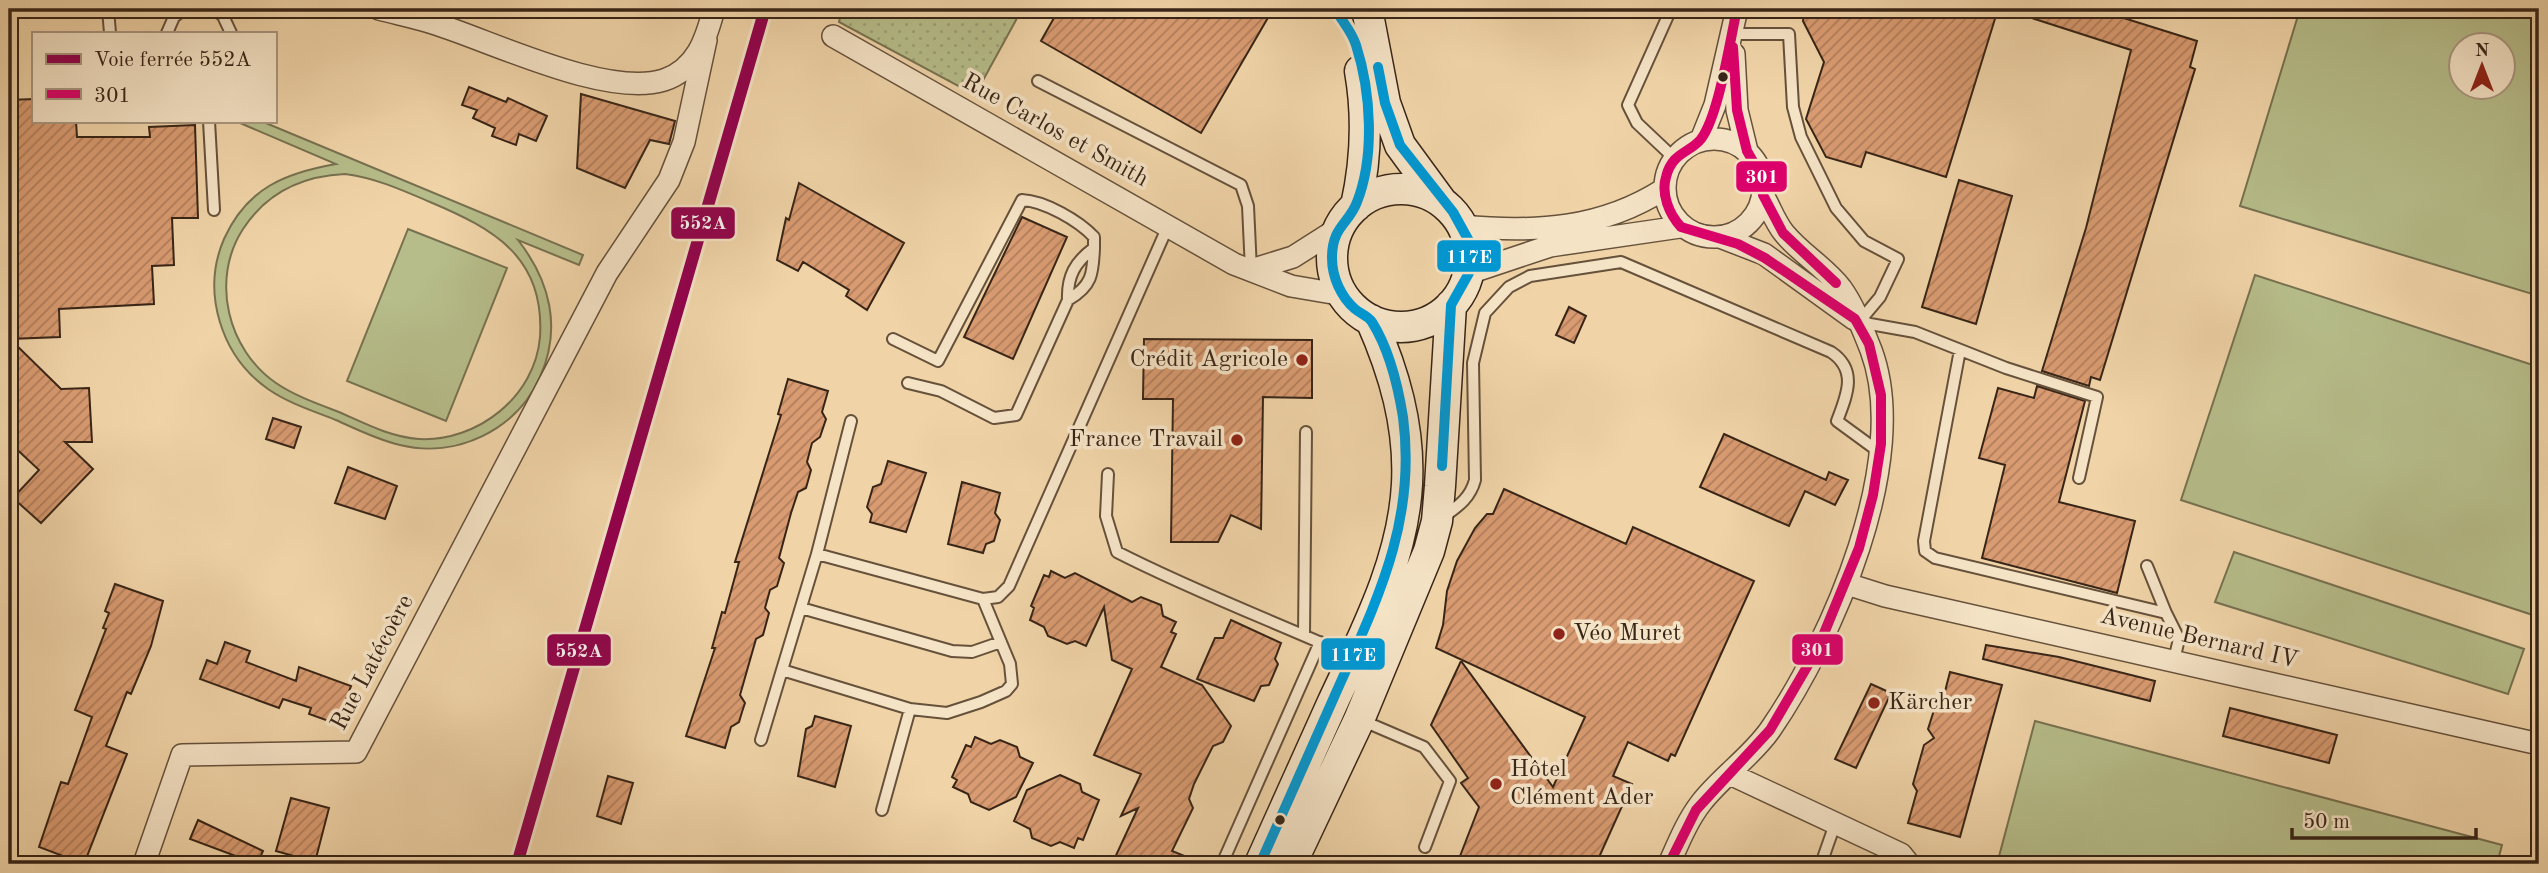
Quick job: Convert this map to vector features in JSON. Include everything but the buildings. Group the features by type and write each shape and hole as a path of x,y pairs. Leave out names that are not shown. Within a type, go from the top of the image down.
{"main road":[{"path":"1350,9 1365,99 1365,153 1356,206"},
{"path":"1291,864 1359,720 1425,559 1437,521 1451,305 1469,273 1470,249 1463,226 1400,145 1385,103 1367,9"},
{"path":"1441,201 1411,189 1395,188 1379,192 1356,206 1337,229 1332,253 1333,270 1344,295 1357,311 1371,320 1399,327 1413,326 1427,321 1451,305"},
{"path":"1260,864 1354,657 1390,570 1407,484 1405,423 1391,367 1371,320"}],"street":[{"path":"379,9 436,24 558,66 629,83 657,81 680,72 695,58 706,40 713,9"},
{"path":"1702,140 1715,105 1737,9"},
{"path":"1720,237 1748,224 1763,195 1763,179 1748,151 1737,110 1732,34"},
{"name":"Rue Carlos et Smith","path":"833,36 1168,226 1251,270 1290,286 1344,295"},
{"name":"Rue Latécoère","path":"144,864 182,755 356,752 607,273 669,180 684,142 706,40"},
{"path":"1680,227 1667,205 1664,189 1666,173 1674,158 1686,146 1718,138 1734,142 1748,151"},
{"path":"1463,226 1511,231 1594,220 1635,208 1664,189"},
{"path":"1669,864 1700,804 1769,732 1812,659 1847,584 1861,544 1878,451 1879,386 1872,353 1859,322 1840,288 1783,233 1763,195"},
{"path":"1469,273 1550,246 1680,227 1697,235 1720,237 1763,254 1859,322"},
{"path":"1251,270 1293,257 1337,229"},
{"name":"Avenue Bernard IV","path":"1847,584 1885,596 2539,744"},
{"path":"1730,774 1901,854 1909,864"}],"lane":[{"path":"108,9 110,32"},
{"path":"167,32 174,17 184,9"},
{"path":"214,9 223,16 231,32"},
{"path":"1335,9 1356,43"},
{"path":"1671,9 1628,105 1637,123 1674,158"},
{"path":"1732,34 1789,34 1793,107 1801,137 1836,208 1864,241 1898,259 1880,297 1859,322 1915,332 2097,397 2079,478"},
{"path":"1038,80 1241,185 1248,206 1251,270"},
{"path":"209,122 214,210"},
{"path":"893,339 938,361 1022,200 1032,200 1085,227 1094,237 1093,272 1083,292 1068,300"},
{"path":"817,554 983,599 998,597 1009,586 1168,226"},
{"path":"908,383 941,391 994,418 1016,415 1068,300 1067,282 1078,260 1094,248"},
{"path":"1437,521 1463,503 1472,491 1475,480 1472,363 1485,313 1509,287 1530,276 1621,261 1831,352 1843,360 1849,374 1847,395 1837,421 1878,451"},
{"path":"1960,350 1936,463 1924,541 1925,551 1935,558 2166,613"},
{"path":"761,740 817,554 851,421"},
{"path":"1304,635 1306,432"},
{"path":"1108,474 1106,516 1117,552 1181,585 1354,657"},
{"path":"2147,566 2179,639 2174,660"},
{"path":"782,670 911,709 947,713 1006,691 1012,684 1012,675 1001,642 983,599"},
{"path":"801,608 952,651 972,652 1001,642"},
{"path":"1222,864 1320,642"},
{"path":"882,810 911,709"},
{"path":"1359,720 1424,747 1450,781 1425,847"},
{"path":"1821,864 1835,824"}],"green space":[{"path":"842,9 1022,9 975,95 839,22"},
{"path":"2300,9 2505,9 2539,19 2539,296 2240,206"},
{"path":"263,122 583,255 579,265 518,240 545,288 551,323 547,359 530,396 516,412 482,436 463,444 421,448 400,445 367,434 268,389 238,359 227,341 215,301 215,280 217,259 233,222 256,195 284,178 336,164 240,123","holes":["345,174 378,181 453,212 494,235 524,266 534,286 539,309 540,337 536,359 527,379 499,412 462,433 419,439 398,435 299,396 259,369 246,352 229,313 227,270 233,249 243,229 263,205 287,188 314,178"]},
{"path":"408,229 507,268 446,421 347,381"},
{"path":"2255,275 2539,367 2539,617 2181,500"},
{"path":"2234,552 2524,649 2508,694 2215,602"},
{"path":"2035,721 2502,845 2497,864 1997,864"}],"rail line":[{"name":"552A","path":"517,864 765,9"}],"transit line":[{"name":"117E","path":"1260,864 1378,594 1390,561 1404,492 1406,456 1403,417 1392,368 1372,322 1355,309 1342,293 1332,265 1335,239 1354,209 1363,184 1369,145 1368,103 1361,63 1356,45 1335,9"},
{"name":"301","path":"1669,864 1696,810 1770,730 1818,648 1859,548 1873,495 1881,444 1881,395 1869,344 1855,319 1765,258 1738,244 1681,227 1667,204 1665,183 1672,162 1697,144 1713,113 1737,9"},
{"name":"301","path":"1733,47 1737,110 1747,151 1763,179 1763,195 1783,233 1836,283"},
{"name":"117E","path":"1378,67 1385,103 1400,145 1453,212 1469,241 1469,273 1451,305 1442,466"}],"place":[{"name":"Crédit Agricole","path":"1302,360"},
{"name":"France Travail","path":"1237,440"},
{"name":"Véo Muret","path":"1559,634"},
{"name":"Kärcher","path":"1874,703"},
{"name":"Hôtel Clément Ader","path":"1496,784"}]}
